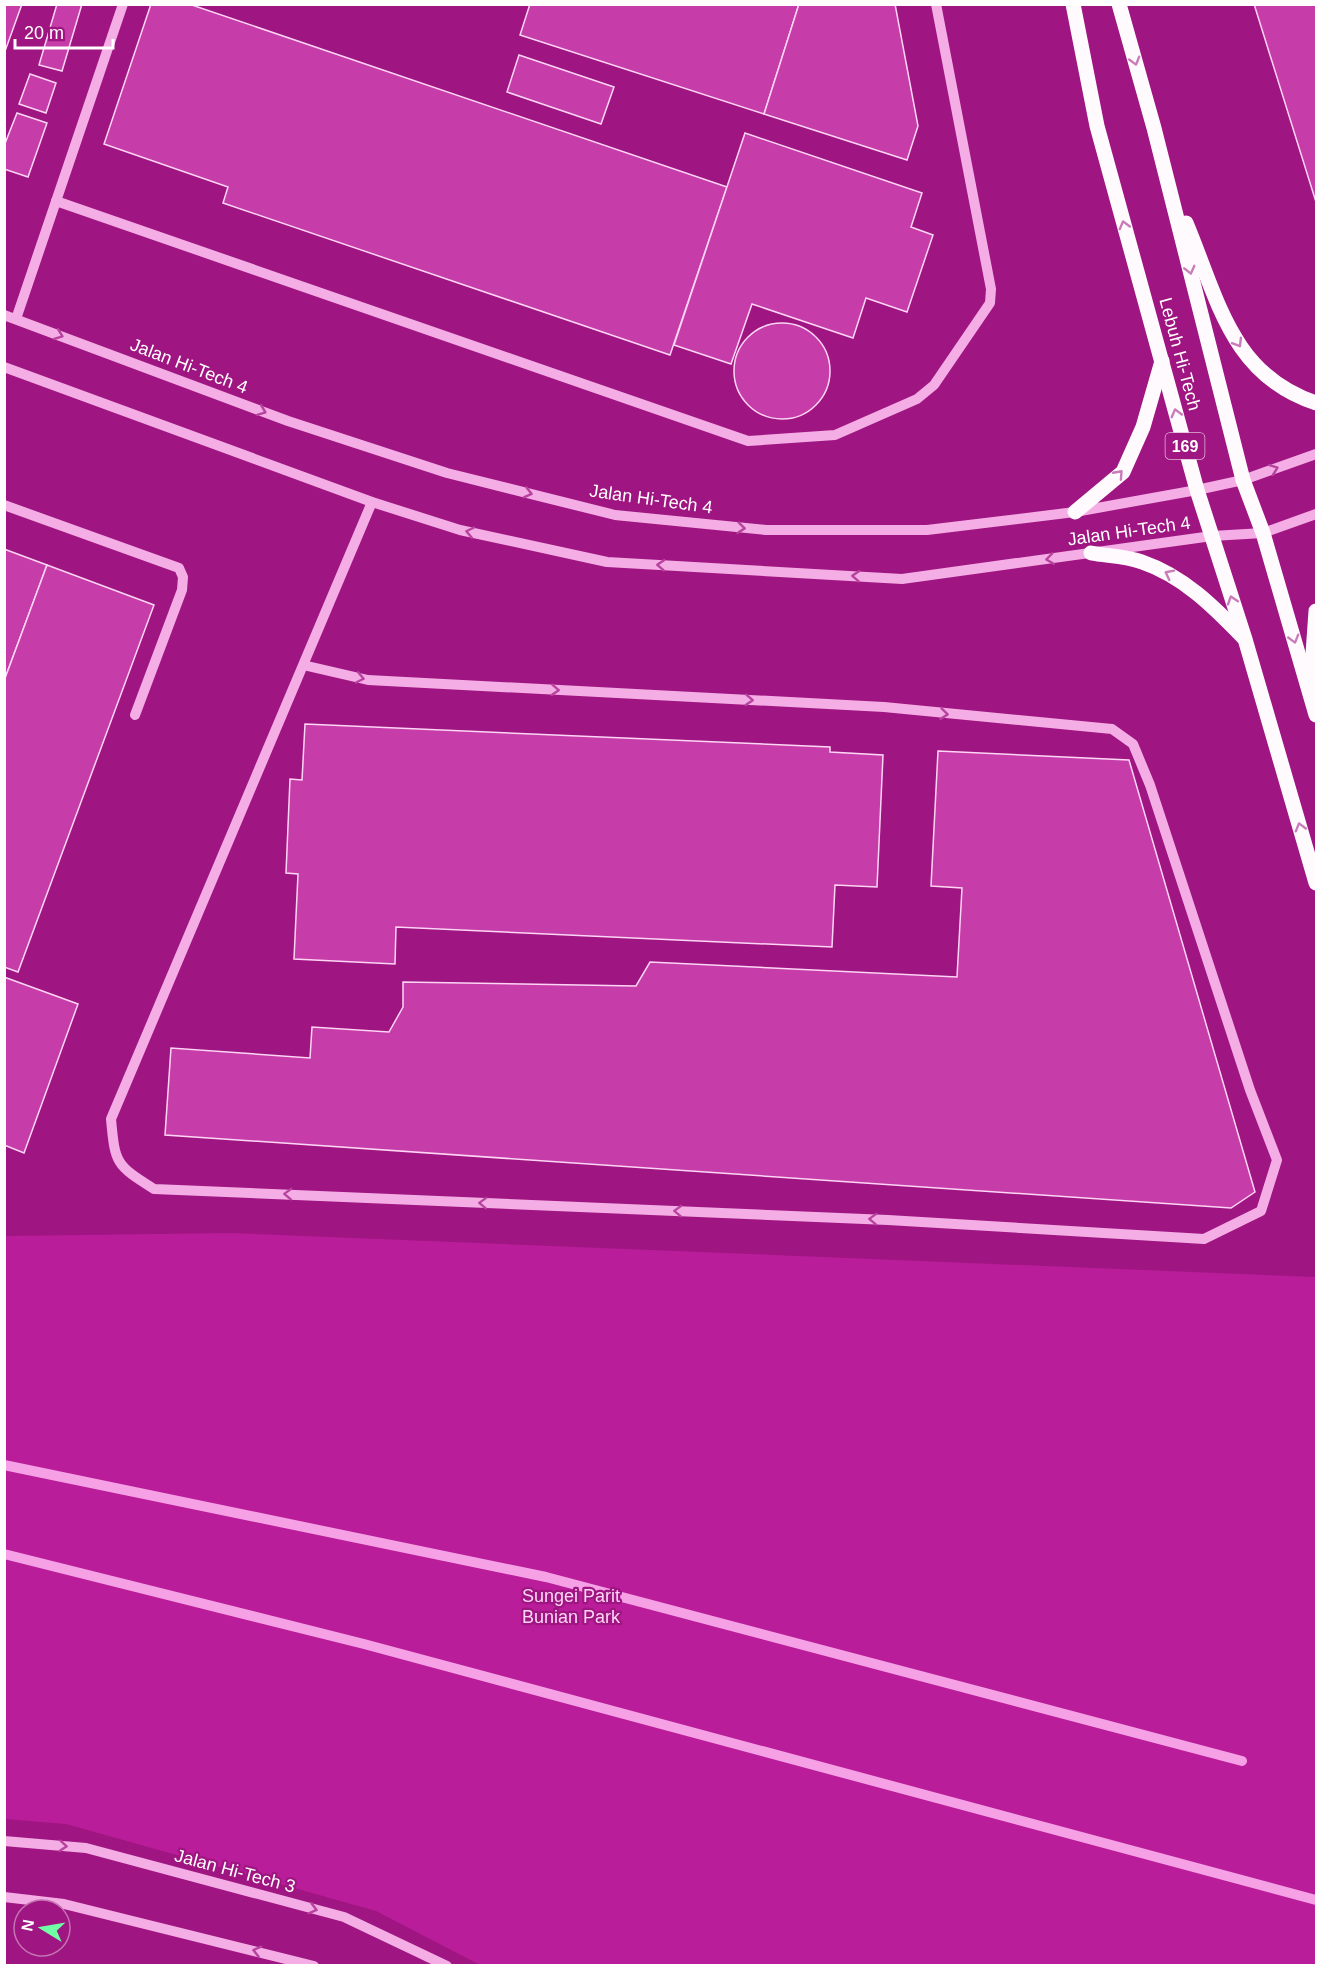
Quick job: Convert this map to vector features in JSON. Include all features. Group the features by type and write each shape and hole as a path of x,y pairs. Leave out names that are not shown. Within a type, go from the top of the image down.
{"main road":[{"name":"Lebuh Hi-Tech","path":"1073,4 1097,126 1197,490 1245,639 1317,883"},
{"name":"Lebuh Hi-Tech","path":"1119,4 1166,174 1244,480 1263,533 1317,715"},
{"path":"1166,174 1236,344 1262,375 1293,395 1317,403"},
{"path":"1075,512 1123,472 1143,427 1162,361"},
{"path":"1091,553 1140,561 1174,576 1208,601 1245,639"},
{"path":"1310,694 1317,610"}],"street":[{"path":"16,319 123,4"},
{"path":"56,201 748,441 835,435 917,399 934,384 990,303 991,289 936,4"},
{"name":"Jalan Hi-Tech 4","path":"4,315 345,439 447,472 615,515 766,530 915,530 1075,512 1197,490 1244,480 1317,454"},
{"name":"Jalan Hi-Tech 4","path":"4,367 372,502 460,530 607,561 902,579 1212,537 1263,533 1317,514"},
{"path":"303,665 368,680 884,707 1112,729 1133,744 1150,785 1250,1090 1277,1160 1261,1211 1204,1239 899,1220 154,1189 124,1170 114,1148 111,1119 303,665 372,502"},
{"path":"4,505 179,568 183,577 183,590 135,715"},
{"name":"Jalan Hi-Tech 3","path":"4,1841 86,1848 344,1917 447,1965"},
{"path":"4,1897 64,1904 314,1965"}],"green space":[{"name":"Sungei Parit Bunian Park","path":"232,1233 1316,1277 1316,1965 480,1965 376,1911 66,1824 5,1819 5,1236"}],"building":[{"path":"4,4 22,4 4,54"},
{"path":"57,4 82,4 62,71 39,65"},
{"path":"151,4 189,4 727,187 670,355 223,203 228,187 104,144"},
{"path":"530,4 799,4 764,114 520,35"},
{"path":"799,4 895,4 918,126 907,160 764,114"},
{"path":"1254,4 1316,4 1316,202"},
{"path":"519,55 614,87 601,124 507,92"},
{"path":"30,74 56,83 46,113 19,104"},
{"path":"17,113 47,123 28,177 4,169 4,146"},
{"path":"745,133 922,193 911,227 933,235 907,312 866,298 853,338 752,304 731,364 674,345"},
{"path":"782,323 800,327 816,337 826,353 830,371 826,389 816,405 800,415 782,419 764,415 748,405 738,389 734,371 738,353 748,337 764,327"},
{"path":"4,549 47,565 4,681"},
{"path":"47,565 154,605 18,972 4,967 4,681"},
{"path":"305,724 830,747 830,752 883,755 877,887 835,885 832,947 396,927 395,964 294,959 298,874 286,873 290,779 302,780"},
{"path":"938,751 1129,760 1255,1192 1231,1208 165,1135 171,1048 310,1058 312,1027 389,1032 403,1007 403,982 636,986 650,962 957,977 962,888 931,886"},
{"path":"4,977 78,1004 24,1153 4,1145"}],"waterway":[{"path":"4,1465 546,1577 1242,1761"},
{"path":"4,1554 364,1644 1316,1900"}]}
